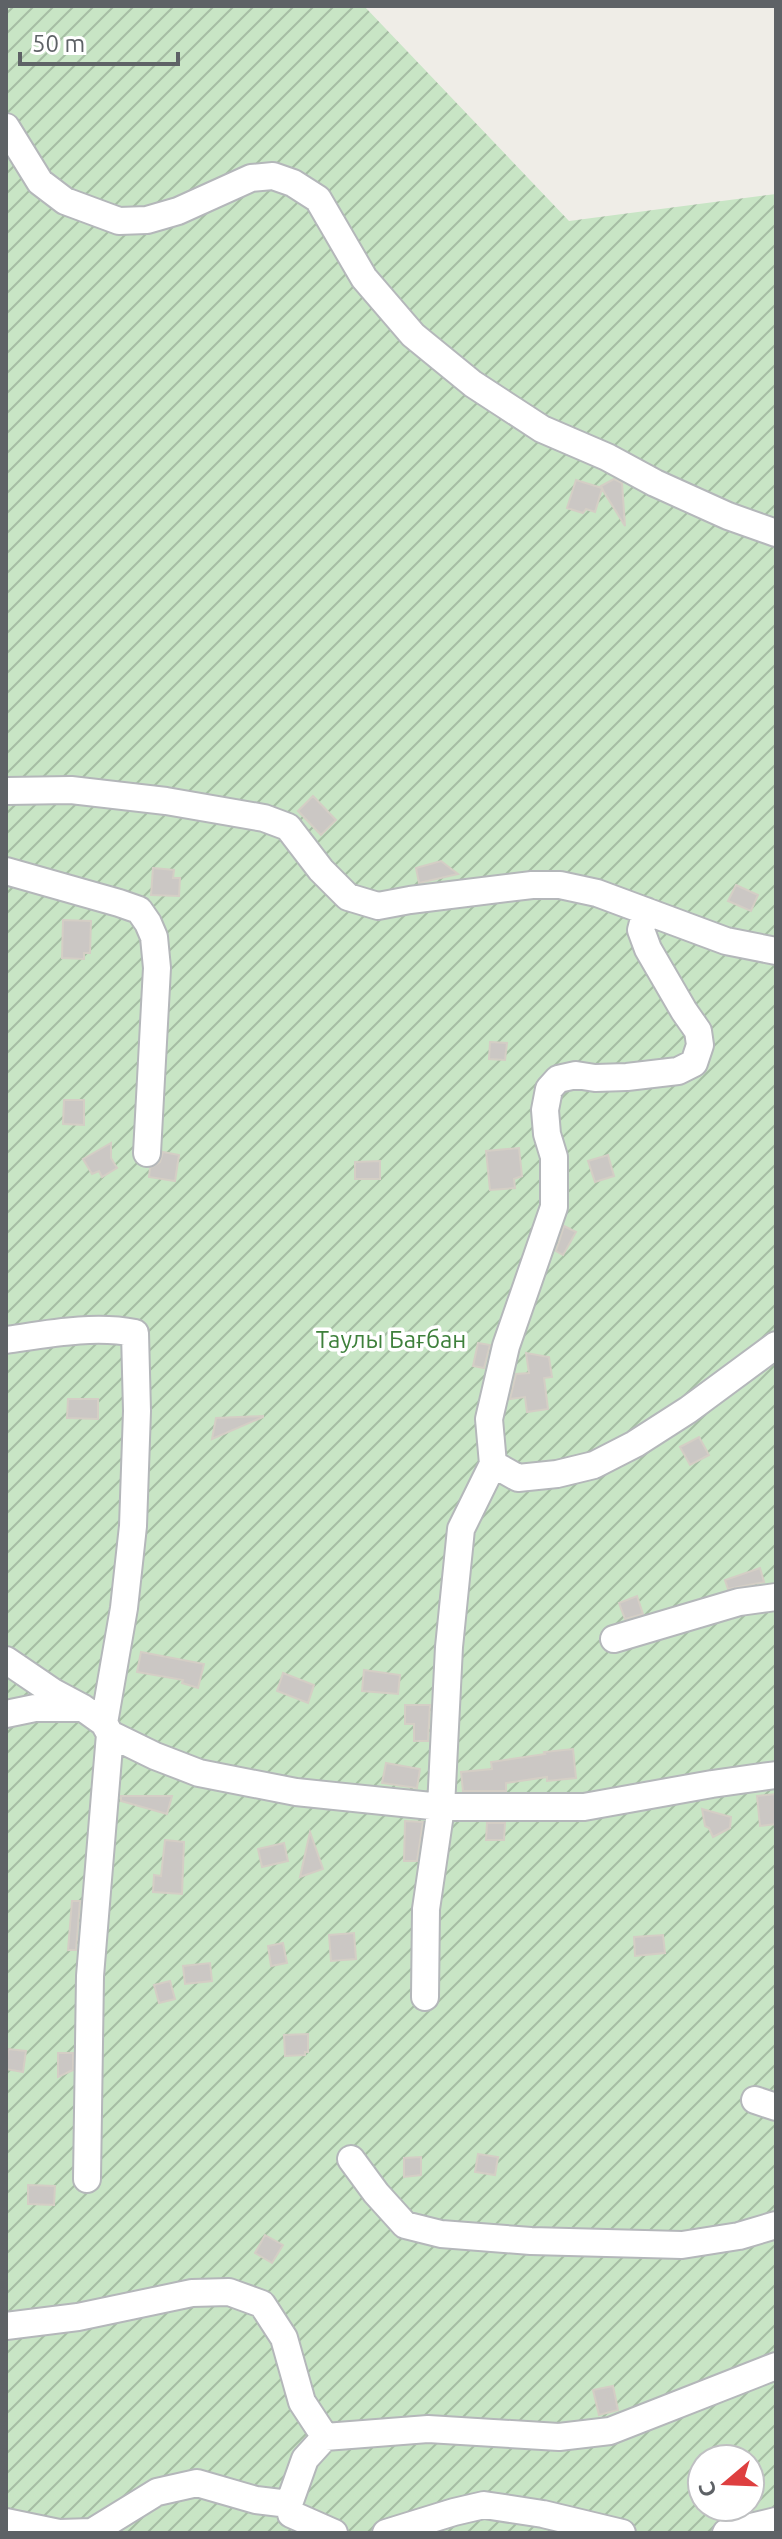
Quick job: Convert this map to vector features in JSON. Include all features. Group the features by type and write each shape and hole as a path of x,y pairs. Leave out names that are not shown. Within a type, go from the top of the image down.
{"street":[{"path":"6,127 40,182 65,201 119,221 147,220 178,211 251,178 273,176 293,183 318,199 364,278 413,335 473,384 542,429 728,516 776,533"},
{"path":"6,791 71,790 166,801 264,818 288,827 321,870 348,897 378,906 520,886 560,885 597,893 726,941 776,951"},
{"path":"6,871 139,910 148,923 154,937 157,968 147,1153"},
{"path":"425,1997 426,1909 441,1807 449,1647 461,1529 493,1464 489,1419 506,1346 554,1207 554,1157 547,1134 545,1110 549,1089 558,1079 576,1075 627,1077 678,1071 694,1063 700,1045 698,1031 648,949 641,930 646,911"},
{"path":"6,1340 91,1330 135,1333 137,1411 133,1526 124,1608 99,1721 87,2179"},
{"path":"493,1464 518,1478 557,1474 594,1465 635,1444 688,1410 776,1345"},
{"path":"614,1639 739,1602 776,1597"},
{"path":"6,1660 155,1756 199,1773 296,1792 441,1807 584,1807 776,1775"},
{"path":"6,1714 35,1708 99,1721"},
{"path":"351,2159 405,2225 441,2234 531,2241 682,2245 739,2236 776,2225"},
{"path":"6,2326 78,2317 192,2293 229,2292 262,2304 284,2338 302,2402 325,2437"},
{"path":"334,2533 291,2514 289,2504 305,2459 325,2437 428,2429 559,2437 610,2431 776,2366"},
{"path":"6,2522 59,2533 92,2532 157,2492 197,2483 256,2500 289,2504"},
{"path":"386,2533 484,2505 543,2514 622,2533"},
{"path":"726,2533 776,2521"}],"green space":[{"name":"Таулы Бағбан","path":"6,6 364,6 569,221 776,194 776,2533 6,2533"}],"building":[{"path":"614,479 622,483 625,526 602,489 595,512 586,509 583,513 567,508 576,480 602,488"},
{"path":"313,796 336,820 321,835 298,811"},
{"path":"441,861 458,874 419,883 416,868"},
{"path":"153,868 174,870 173,878 180,878 179,896 151,895"},
{"path":"736,885 758,895 751,911 728,901"},
{"path":"63,920 91,921 90,953 84,953 84,959 62,958"},
{"path":"490,1042 507,1043 505,1060 489,1059"},
{"path":"64,1100 84,1100 84,1125 63,1124"},
{"path":"111,1143 111,1158 117,1168 102,1177 99,1171 92,1174 83,1159"},
{"path":"519,1148 522,1176 514,1179 515,1188 490,1190 486,1151"},
{"path":"163,1152 179,1155 175,1181 149,1177 150,1168 160,1162"},
{"path":"608,1155 614,1176 595,1182 588,1161"},
{"path":"380,1161 380,1179 355,1179 355,1162"},
{"path":"564,1226 576,1232 563,1255 556,1251"},
{"path":"478,1343 490,1345 484,1368 473,1366"},
{"path":"526,1353 549,1357 552,1377 544,1378 548,1409 527,1412 525,1397 510,1399 516,1374 529,1373"},
{"path":"68,1399 98,1399 98,1419 67,1418"},
{"path":"263,1417 212,1439 216,1418"},
{"path":"699,1437 709,1455 690,1465 680,1447"},
{"path":"760,1568 764,1582 728,1589 725,1580"},
{"path":"637,1596 643,1614 625,1619 619,1603"},
{"path":"141,1652 204,1664 198,1688 182,1683 183,1680 137,1672"},
{"path":"364,1670 400,1675 398,1694 362,1691"},
{"path":"283,1673 314,1685 308,1703 277,1691"},
{"path":"405,1705 430,1705 428,1741 414,1741 414,1724 405,1724"},
{"path":"573,1749 576,1778 547,1781 547,1777 506,1783 506,1791 463,1791 461,1772 492,1769 491,1762"},
{"path":"386,1763 420,1769 417,1788 382,1783"},
{"path":"776,1794 776,1824 760,1826 757,1796"},
{"path":"121,1796 172,1796 167,1814 121,1801"},
{"path":"702,1809 731,1817 730,1828 713,1837 705,1826"},
{"path":"405,1821 423,1822 417,1861 404,1861"},
{"path":"487,1823 505,1823 504,1840 486,1840"},
{"path":"310,1832 323,1869 300,1877"},
{"path":"165,1840 184,1842 182,1894 153,1892 154,1875 161,1876"},
{"path":"284,1843 288,1861 262,1867 258,1849"},
{"path":"72,1901 80,1901 76,1950 68,1950"},
{"path":"354,1933 356,1959 331,1961 329,1935"},
{"path":"663,1935 665,1953 635,1956 634,1937"},
{"path":"283,1943 287,1963 271,1966 268,1946"},
{"path":"210,1963 212,1981 185,1984 183,1966"},
{"path":"170,1981 175,1999 159,2003 154,1985"},
{"path":"308,2034 308,2052 305,2055 285,2056 284,2035"},
{"path":"8,2049 26,2051 23,2072 6,2069"},
{"path":"58,2053 73,2053 73,2070 58,2077"},
{"path":"478,2154 498,2157 495,2175 475,2172"},
{"path":"421,2157 421,2175 404,2177 404,2158"},
{"path":"28,2185 55,2186 54,2205 28,2204"},
{"path":"265,2235 283,2245 272,2263 255,2253"},
{"path":"613,2386 618,2410 599,2415 593,2390"}]}
